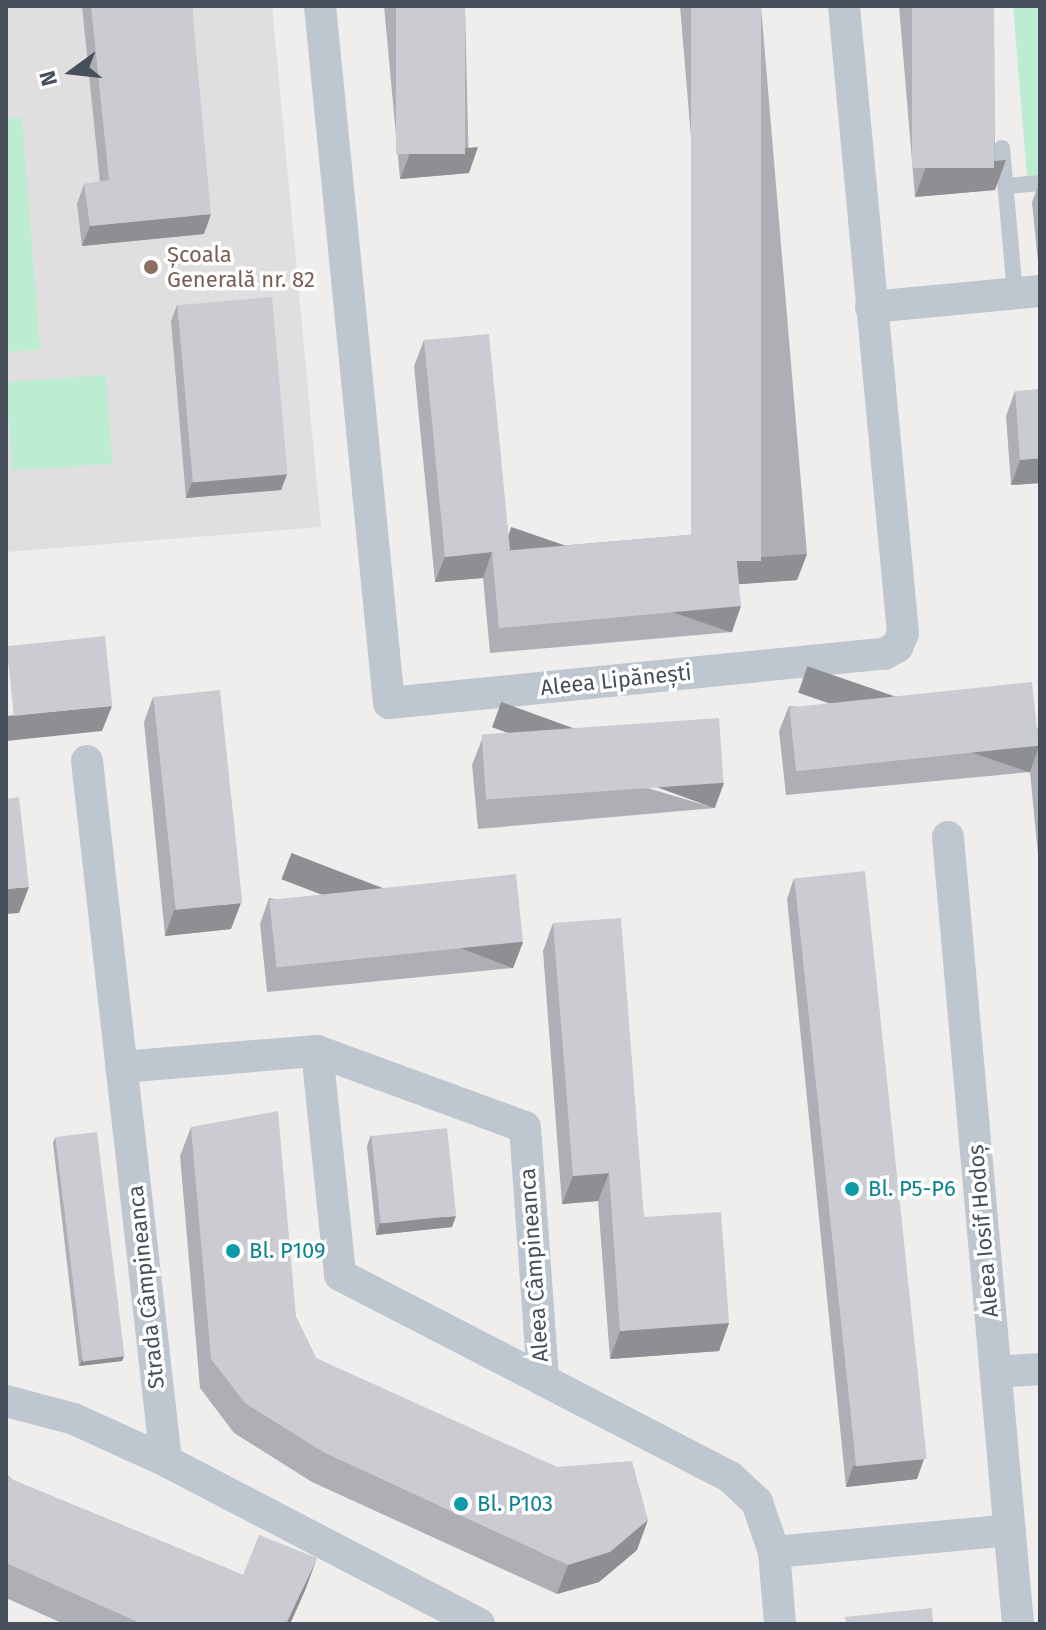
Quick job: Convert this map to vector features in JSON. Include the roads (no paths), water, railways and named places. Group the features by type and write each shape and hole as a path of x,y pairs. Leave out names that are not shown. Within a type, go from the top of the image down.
{"street":[{"name":"Aleea Lipănești","path":"320,6 389,703 884,654 897,647 903,633 844,6"},
{"path":"871,307 1027,292"},
{"name":"Strada Câmpineanca","path":"87,761 166,1461"},
{"name":"Aleea Iosif Hodoș","path":"948,837 1018,1624"},
{"path":"317,1051 340,1275 543,1380"},
{"name":"Aleea Câmpineanca","path":"121,1067 317,1051 525,1127 543,1380 730,1477 757,1502 774,1552"},
{"path":"996,1372 1040,1369"},
{"path":"6,1401 74,1419 166,1461 479,1624"},
{"path":"780,1624 774,1552 1010,1530"}],"lane":[{"path":"1001,126 1006,186 1027,292"},
{"path":"1006,186 1040,183"}],"place":[{"name":"Școala Generală nr. 82","path":"151,267"},
{"name":"Bl. P5-P6","path":"852,1189"},
{"name":"Bl. P109","path":"233,1251"},
{"name":"Bl. P103","path":"461,1504"}]}
